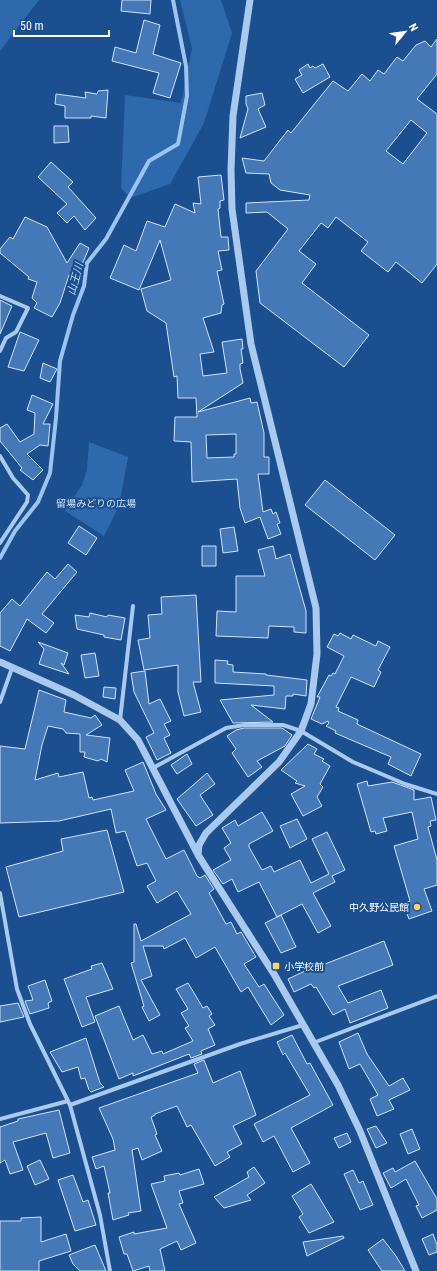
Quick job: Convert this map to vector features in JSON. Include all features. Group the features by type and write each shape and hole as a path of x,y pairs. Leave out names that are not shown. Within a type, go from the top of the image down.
{"street":[{"path":"198,855 199,845 206,833 279,762 301,731 311,704 316,654 316,608 251,344 232,209 231,170 233,116 250,0"},
{"path":"0,296 28,308 16,332 6,338 0,351"},
{"path":"0,456 13,478 28,495 27,502 0,544"},
{"path":"120,720 133,606"},
{"path":"0,662 74,695 120,720 138,740 198,855 303,1025 338,1085 358,1126 416,1271"},
{"path":"0,702 12,668"},
{"path":"153,768 226,728 244,725 283,725 301,731 353,762 406,784 437,794"},
{"path":"0,893 17,989 30,1024 69,1103 100,1215 110,1271"},
{"path":"313,1042 437,996"},
{"path":"0,1119 69,1103 240,1044 303,1025"}],"green space":[{"path":"0,0 39,0 0,51"},
{"path":"180,0 221,0 232,33 204,123 170,184 133,197 126,194 121,188 125,95 181,103 192,48"},
{"name":"留場みどりの広場","path":"89,442 128,457 119,506 104,536 65,511 82,485 87,470"}],"building":[{"path":"122,0 151,0 150,14 121,11"},
{"path":"144,20 160,25 153,54 181,63 170,98 153,93 159,73 112,61 115,47 136,53"},
{"path":"437,39 437,74 417,99 437,114 437,264 422,283 396,262 388,272 361,251 368,242 336,217 328,228 321,223 299,251 316,264 302,283 369,335 344,367 260,303 256,271 288,229 267,212 246,213 246,203 309,200 310,195 280,190 271,183 269,174 246,173 242,158 264,161 288,130 291,133 333,81 348,91 362,74 370,81 378,70 384,74 397,57 403,61 416,45 425,41 431,47","holes":["411,120 427,133 403,164 386,151"]},
{"path":"308,64 310,68 313,66 315,68 323,64 330,77 303,93 295,79 302,75 299,70"},
{"path":"108,90 106,118 91,116 91,118 65,118 65,106 55,104 56,94 86,98 85,92 97,94 98,91"},
{"path":"262,93 265,105 258,109 266,127 240,138 248,109 246,104 246,96"},
{"path":"54,126 68,126 69,142 54,143"},
{"path":"51,162 73,182 68,187 96,218 85,230 74,216 67,223 57,213 67,204 38,177"},
{"path":"221,175 224,200 220,201 220,208 218,209 221,237 228,237 229,250 218,251 222,270 217,271 224,304 222,305 221,313 203,318 214,352 200,354 203,376 227,373 222,342 242,339 243,349 241,349 243,363 240,364 240,369 243,383 198,412 250,398 251,403 257,402 264,433 264,457 269,457 269,474 258,474 263,512 271,509 273,514 276,512 280,523 277,524 281,534 268,539 260,517 245,523 240,508 237,479 192,482 191,442 174,441 175,417 197,417 196,398 178,398 177,376 174,377 166,323 147,311 141,289 171,280 160,240 139,290 110,278 124,245 136,251 147,221 165,227 175,204 195,213 193,203 201,204 198,177","holes":["236,434 236,454 234,454 234,457 207,458 206,435"]},
{"path":"25,217 47,227 67,263 80,243 89,248 76,279 69,275 60,303 52,317 34,308 37,303 32,298 37,282 28,279 29,277 0,253 0,249 10,237 13,239"},
{"path":"0,300 12,306 0,334"},
{"path":"20,332 39,340 24,371 8,367"},
{"path":"43,363 57,369 50,382 40,378"},
{"path":"32,395 53,404 43,424 50,424 48,446 40,445 27,454 43,470 33,480 20,470 22,468 0,441 0,428 7,424 20,442 34,434 35,413 27,410"},
{"path":"325,480 395,535 375,560 305,505"},
{"path":"79,526 97,538 86,555 68,543"},
{"path":"234,527 238,551 223,553 220,529"},
{"path":"202,546 216,546 216,566 202,566"},
{"path":"273,546 276,559 290,554 306,611 306,633 294,632 294,627 269,626 268,638 216,636 217,611 236,612 236,576 265,576 258,550"},
{"path":"68,564 77,572 42,614 54,623 46,633 27,619 10,651 0,646 0,613 12,599 20,606 47,572 55,579"},
{"path":"196,595 201,682 193,682 201,712 184,716 178,692 178,665 144,670 138,640 150,638 148,615 162,614 161,597"},
{"path":"90,613 107,617 108,615 125,618 121,640 104,637 104,635 77,629 75,615 89,617"},
{"path":"340,633 351,639 353,635 376,646 378,641 390,647 378,670 381,672 374,687 351,677 336,707 339,708 338,711 358,720 357,724 421,754 411,776 388,764 391,757 335,733 336,731 326,726 329,723 328,721 322,724 311,719 320,697 317,697 329,675 331,676 333,673 335,674 344,656 327,647 334,634 338,636"},
{"path":"38,642 68,653 64,665 61,663 69,674 39,664 44,649"},
{"path":"95,653 99,676 85,678 81,655"},
{"path":"215,660 228,661 227,664 233,665 233,672 266,674 307,680 306,696 293,694 293,696 286,696 285,709 251,705 273,722 233,723 220,700 274,695 274,686 215,683"},
{"path":"145,671 149,704 160,699 171,721 164,724 170,735 164,738 171,753 157,760 146,737 154,733 134,692 131,673"},
{"path":"104,687 116,688 115,699 103,697"},
{"path":"39,690 66,700 64,712 91,718 95,715 102,725 86,735 110,738 107,762 101,759 98,761 84,757 85,752 80,752 80,734 66,733 63,729 48,726 42,745 35,780 58,773 59,777 83,772 89,798 92,797 93,800 134,791 125,770 143,762 156,794 166,810 146,819 166,859 184,850 197,876 200,878 205,875 214,889 209,893 226,924 231,922 237,934 241,932 256,957 244,964 259,987 264,984 284,1015 271,1025 248,987 241,992 215,947 196,958 185,938 164,949 163,946 143,946 152,976 141,980 160,1015 149,1021 142,1007 144,1006 131,963 134,962 134,924 136,924 141,941 191,914 177,891 157,903 147,886 156,881 147,863 137,866 125,831 116,833 111,809 59,821 0,823 0,746 25,749"},
{"path":"244,728 282,728 292,735 285,746 257,761 262,767 248,777 232,753 236,749 227,736 236,730"},
{"path":"308,744 317,749 314,754 324,759 322,761 330,766 320,784 323,787 317,797 322,806 303,816 291,794 305,786 295,783 297,781 281,770"},
{"path":"187,754 192,764 177,774 171,765"},
{"path":"207,773 215,784 200,795 213,815 196,826 177,799"},
{"path":"367,781 368,786 392,782 414,790 414,800 431,797 436,820 430,821 431,826 428,827 437,860 437,885 424,889 432,911 409,919 403,904 410,901 394,846 418,839 412,812 383,818 387,831 376,834 375,831 371,832 357,784"},
{"path":"262,812 273,831 249,844 249,847 262,870 271,866 274,872 300,860 311,883 329,874 312,839 327,832 339,857 345,870 332,876 335,882 313,893 331,926 318,933 302,904 277,917 259,882 238,892 232,879 223,884 213,870 231,860 224,848 231,843 222,828 235,820 238,826"},
{"path":"297,819 307,839 290,848 280,826"},
{"path":"107,830 124,892 19,917 6,867 63,851 61,839"},
{"path":"281,915 296,947 281,953 265,923"},
{"path":"384,941 393,965 338,986 348,1003 381,990 388,1008 350,1023 345,1009 333,1015 316,987 314,988 311,984 294,992 288,979 324,962 325,964"},
{"path":"102,963 113,989 86,997 95,1022 82,1027 64,979 92,969 91,966"},
{"path":"45,980 52,1001 48,1003 49,1008 30,1014 25,1001 33,1000 28,986"},
{"path":"188,983 203,1008 207,1006 212,1014 209,1016 215,1025 208,1029 215,1045 201,1051 202,1054 191,1058 189,1054 133,1076 133,1073 119,1079 95,1016 119,1006 133,1040 143,1035 152,1054 162,1051 163,1054 193,1041 185,1028 189,1026 181,1013 188,1009 176,989"},
{"path":"18,1003 24,1017 0,1022 0,1006"},
{"path":"358,1033 367,1054 389,1086 403,1078 410,1090 389,1100 394,1109 377,1116 370,1099 378,1095 360,1064 349,1069 339,1042"},
{"path":"292,1035 307,1064 310,1063 333,1105 291,1128 310,1163 293,1172 274,1136 263,1142 254,1124 310,1095 285,1053 283,1055 277,1042"},
{"path":"86,1038 100,1083 104,1087 91,1092 85,1078 81,1079 78,1067 62,1072 50,1052"},
{"path":"204,1060 213,1083 240,1071 256,1115 233,1126 242,1144 227,1152 230,1157 215,1166 191,1125 187,1127 177,1106 155,1114 151,1117 157,1134 155,1135 162,1151 142,1160 138,1148 132,1150 141,1211 128,1213 129,1215 113,1220 108,1193 110,1193 104,1166 96,1169 92,1157 115,1150 113,1139 99,1108 198,1073 194,1064"},
{"path":"59,1110 70,1153 53,1158 46,1133 13,1142 23,1170 10,1174 5,1160 0,1163 0,1127 18,1121 18,1119"},
{"path":"376,1126 387,1143 376,1148 367,1129"},
{"path":"412,1129 420,1149 408,1154 400,1134"},
{"path":"347,1133 351,1142 339,1148 334,1138"},
{"path":"40,1160 49,1179 35,1185 27,1166"},
{"path":"415,1161 437,1199 437,1210 422,1218 416,1206 419,1205 406,1179 391,1188 383,1173 393,1168 395,1172"},
{"path":"254,1167 265,1183 247,1195 251,1200 224,1208 214,1197 249,1177 247,1172"},
{"path":"199,1169 204,1184 179,1191 183,1203 179,1204 196,1243 181,1250 177,1241 160,1249 165,1271 150,1271 149,1266 133,1271 127,1254 124,1254 119,1237 134,1232 134,1234 167,1228 151,1184 165,1181 164,1176 179,1173 180,1175"},
{"path":"353,1170 359,1183 363,1181 373,1205 360,1210 344,1174"},
{"path":"73,1175 83,1202 88,1200 96,1225 75,1231 58,1180"},
{"path":"311,1184 334,1222 309,1233 299,1217 303,1214 292,1196"},
{"path":"41,1217 41,1242 66,1234 71,1251 39,1261 39,1271 0,1271 0,1221 21,1221 21,1218"},
{"path":"433,1234 437,1245 437,1252 429,1255 422,1239"},
{"path":"343,1236 344,1238 307,1256 303,1242"},
{"path":"383,1239 405,1271 382,1271 368,1250"},
{"path":"95,1245 106,1271 80,1271 73,1264 69,1255"}],"waterway":[{"name":"山王川","path":"0,558 15,531 38,502 50,473 60,361 73,315 84,286 87,263 106,239 149,161 178,144 187,96 186,66 173,0"}],"place":[{"name":"中久野公民館","path":"417,907"},
{"name":"小学校前","path":"276,966"}]}
